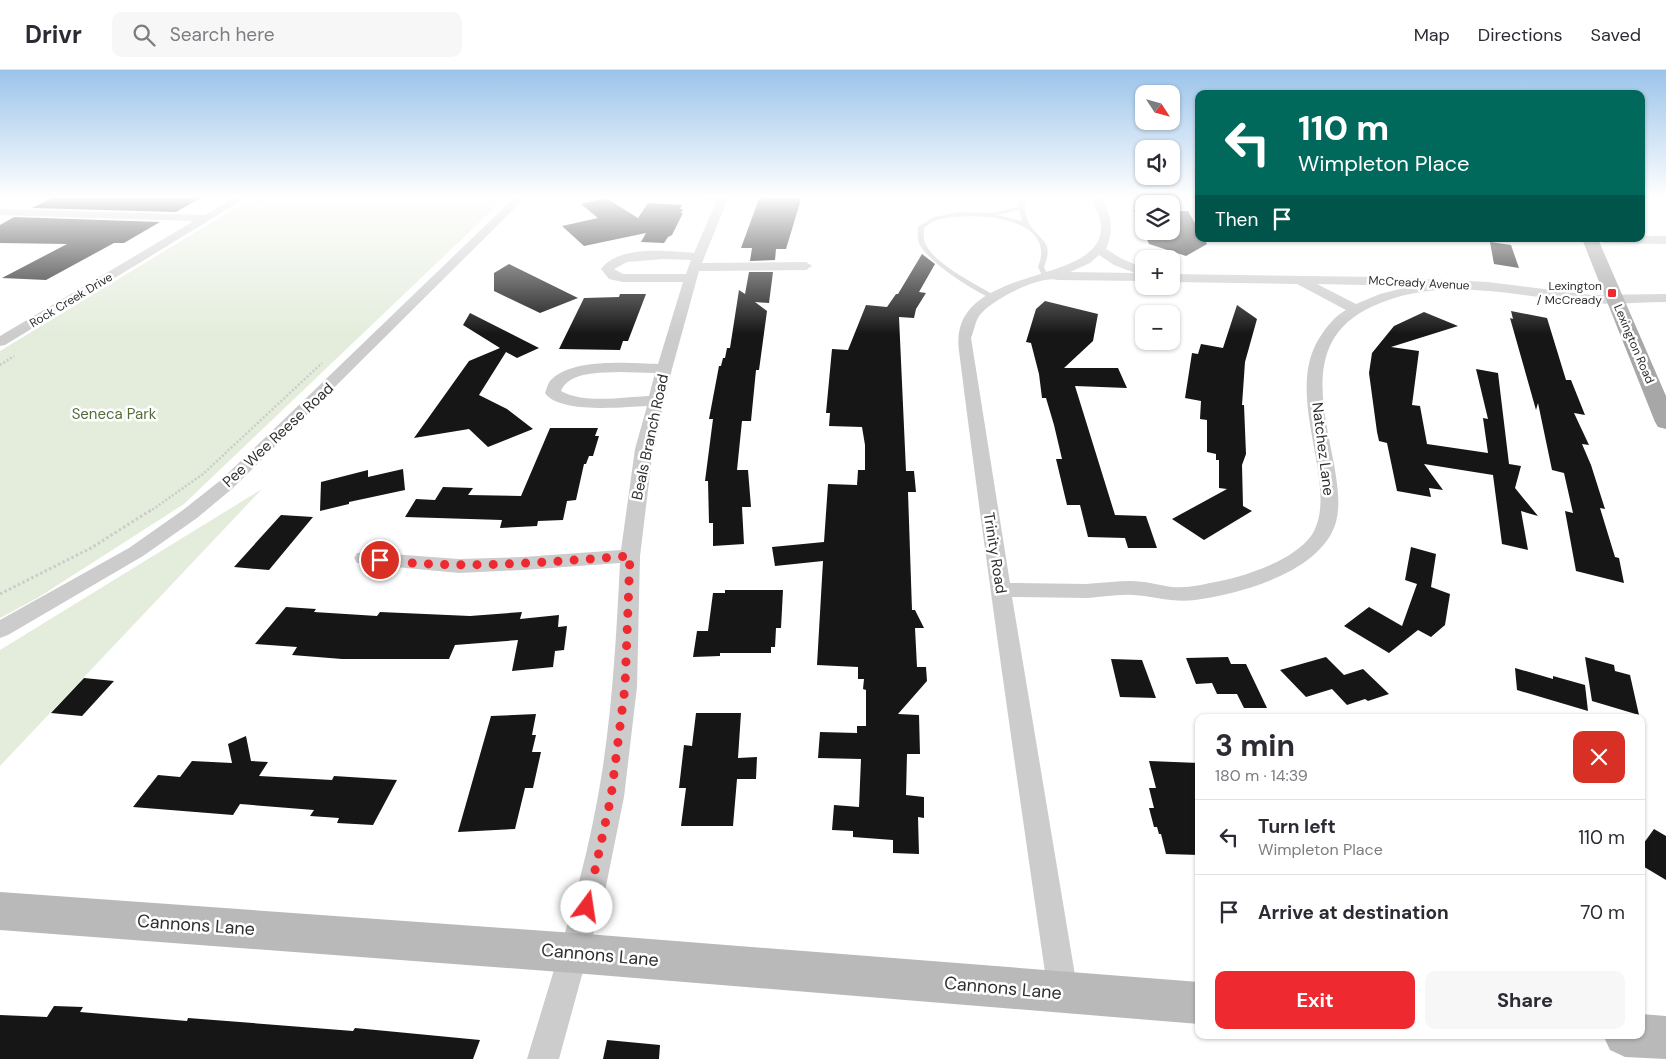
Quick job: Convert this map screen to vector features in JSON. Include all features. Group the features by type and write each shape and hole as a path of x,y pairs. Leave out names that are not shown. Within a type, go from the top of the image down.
{"main road":[{"name":"Lexington Road","path":"1591,242 1666,422"},
{"name":"Cannons Lane","path":"0,911 574,953 1195,1003"},
{"path":"1645,1036 1666,1038"}],"street":[{"name":"Rock Creek Drive","path":"0,342 167,242"},
{"name":"Pee Wee Reese Road","path":"0,630 136,552 190,514 227,484 475,242"},
{"name":"Beals Branch Road","path":"542,1059 591,892 611,797 625,687 630,556 644,449 664,369 694,267 704,242"},
{"path":"1104,242 1100,250 1118,262 1135,269"},
{"name":"Trinity Road","path":"1064,993 964,338 968,322 973,314 993,297 1011,288 1076,265 1100,250"},
{"path":"694,267 630,256 610,264 607,269 614,276 622,278 694,267 806,266"},
{"path":"1045,276 1135,277"},
{"name":"McCready Avenue","path":"1180,278 1380,281 1506,288 1592,299 1666,298"},
{"path":"1298,279 1354,309"},
{"name":"Natchez Lane","path":"1001,590 1099,590 1126,588 1178,594 1214,589 1253,578 1291,562 1309,550 1319,539 1325,528 1330,505 1316,405 1316,366 1330,331 1354,309 1389,295 1446,285"},
{"path":"657,401 572,402 556,395 553,388 559,379 578,371 593,369 664,369"},
{"path":"364,558 412,564 460,566 630,556"}],"lane":[{"path":"922,242 929,253 941,263 993,297"},
{"path":"1043,242 1045,257 1041,268 1045,276"}],"path":[{"path":"0,594 91,548 157,508 203,474 327,358"}],"green space":[{"name":"Seneca Park","path":"179,242 459,242 184,504 39,597 0,618 0,351"},
{"path":"262,489 0,766 0,650"}],"building":[{"path":"125,242 114,243 46,280 2,278 67,244 0,243"},
{"path":"580,242 602,242 584,246"},
{"path":"743,242 788,242 786,249 776,249 775,260 750,261 752,248 741,248"},
{"path":"1148,242 1206,242 1207,244 1186,256 1180,254 1180,250 1168,250"},
{"path":"1490,242 1511,245 1519,268 1494,264"},
{"path":"922,254 935,264 919,292 926,293 916,309 914,318 899,317 906,471 914,471 916,492 908,492 912,610 915,610 924,628 915,628 917,667 926,667 927,681 898,714 919,715 920,754 907,754 906,795 924,797 924,818 918,817 919,854 893,853 893,840 853,837 853,831 832,830 834,805 859,807 861,759 818,758 820,732 857,733 857,726 866,726 866,690 863,689 864,679 858,679 858,667 817,665 823,561 775,566 772,547 824,542 828,484 857,485 858,470 865,470 865,445 862,427 829,426 830,413 826,413 832,349 848,350 866,305 887,307 896,294 898,294"},
{"path":"509,264 578,298 540,313 494,291 494,273"},
{"path":"749,272 773,272 769,303 755,302 767,311 759,370 756,370 751,421 742,421 737,470 748,470 751,507 742,507 744,544 713,546 713,523 709,523 708,481 705,481 713,419 709,419 719,366 721,366 723,358 725,358 727,348 730,348 739,290 745,294"},
{"path":"620,294 646,294 628,341 623,341 620,350 559,349 584,298 619,297"},
{"path":"1045,301 1098,314 1093,341 1064,368 1118,368 1127,388 1075,386 1115,515 1146,516 1157,548 1128,548 1125,538 1088,537 1080,505 1067,505 1056,459 1062,459 1054,425 1046,398 1042,398 1039,374 1031,343 1026,342 1036,309"},
{"path":"1237,305 1257,319 1245,362 1242,405 1244,405 1246,454 1242,465 1243,506 1252,511 1204,540 1172,519 1227,489 1219,488 1219,460 1216,460 1216,454 1207,452 1207,420 1200,419 1201,401 1185,398 1192,353 1198,354 1201,344 1223,348"},
{"path":"1511,311 1547,318 1566,380 1571,380 1585,415 1574,413 1589,445 1582,444 1605,509 1600,508 1615,557 1619,558 1624,583 1576,571 1565,511 1573,513 1564,473 1552,470 1538,403 1536,410 1510,318 1513,319"},
{"path":"1424,312 1458,326 1391,347 1419,351 1412,405 1420,406 1427,444 1488,453 1483,418 1488,419 1476,369 1498,373 1509,464 1521,466 1515,488 1538,516 1521,511 1528,550 1502,544 1493,475 1424,464 1443,490 1429,488 1431,497 1397,491 1387,443 1379,441 1377,432 1369,373 1372,353 1394,326"},
{"path":"470,313 539,348 517,358 506,352 479,395 507,409 533,429 488,447 469,429 414,438 469,361 500,348 463,325"},
{"path":"550,428 598,428 595,436 599,436 593,456 589,456 586,464 584,464 576,500 567,501 563,520 538,521 537,526 500,528 502,520 405,517 416,499 435,500 443,487 473,488 468,495 521,496"},
{"path":"403,469 405,490 349,502 349,504 320,511 321,482 368,470 368,477"},
{"path":"281,515 313,517 269,570 234,567"},
{"path":"1411,547 1436,554 1431,587 1450,594 1445,625 1431,637 1418,630 1389,653 1344,626 1369,607 1402,626 1417,584 1405,580"},
{"path":"725,590 783,590 781,628 776,628 775,647 771,647 771,653 720,653 720,656 693,657 697,631 708,631 713,593 725,593"},
{"path":"286,607 316,609 314,612 377,616 380,612 470,616 522,612 520,619 559,615 558,627 567,626 564,650 555,651 553,667 512,671 518,640 455,645 449,659 342,659 292,655 297,647 255,644"},
{"path":"1228,657 1231,664 1246,664 1267,708 1244,708 1237,694 1217,694 1212,683 1196,684 1186,658"},
{"path":"1326,657 1344,675 1363,669 1389,694 1347,705 1332,689 1306,697 1280,670"},
{"path":"1585,657 1614,665 1615,671 1630,675 1639,714 1636,714 1592,701"},
{"path":"1111,659 1142,660 1156,698 1120,697"},
{"path":"1515,668 1553,679 1553,676 1585,685 1588,711 1517,690"},
{"path":"84,678 114,681 82,716 51,713"},
{"path":"696,713 741,713 738,758 757,757 756,779 737,779 733,826 681,826 686,788 679,788 684,745 692,746"},
{"path":"536,714 532,735 536,735 532,752 541,752 533,788 525,788 515,829 458,832 491,716"},
{"path":"246,736 251,761 268,762 259,776 332,780 334,776 397,780 373,825 337,823 339,818 310,816 314,810 240,804 233,815 133,807 158,775 180,777 192,761 232,763 228,744"},
{"path":"1149,761 1195,763 1195,855 1166,854 1161,834 1159,834 1157,827 1154,827 1149,808 1154,808 1149,788 1156,788"},
{"path":"1654,829 1666,836 1666,880 1645,867 1645,841"},
{"path":"54,1006 83,1007 80,1012 187,1021 188,1018 353,1031 355,1028 480,1040 473,1059 0,1059 0,1015 47,1017"},
{"path":"607,1040 660,1045 659,1059 603,1059"}],"place":[{"name":"Lexington / McCready","path":"1612,293"}],"route":[{"path":"380,560 412,564 460,566 630,556 625,687 614,778 587,907"}]}
